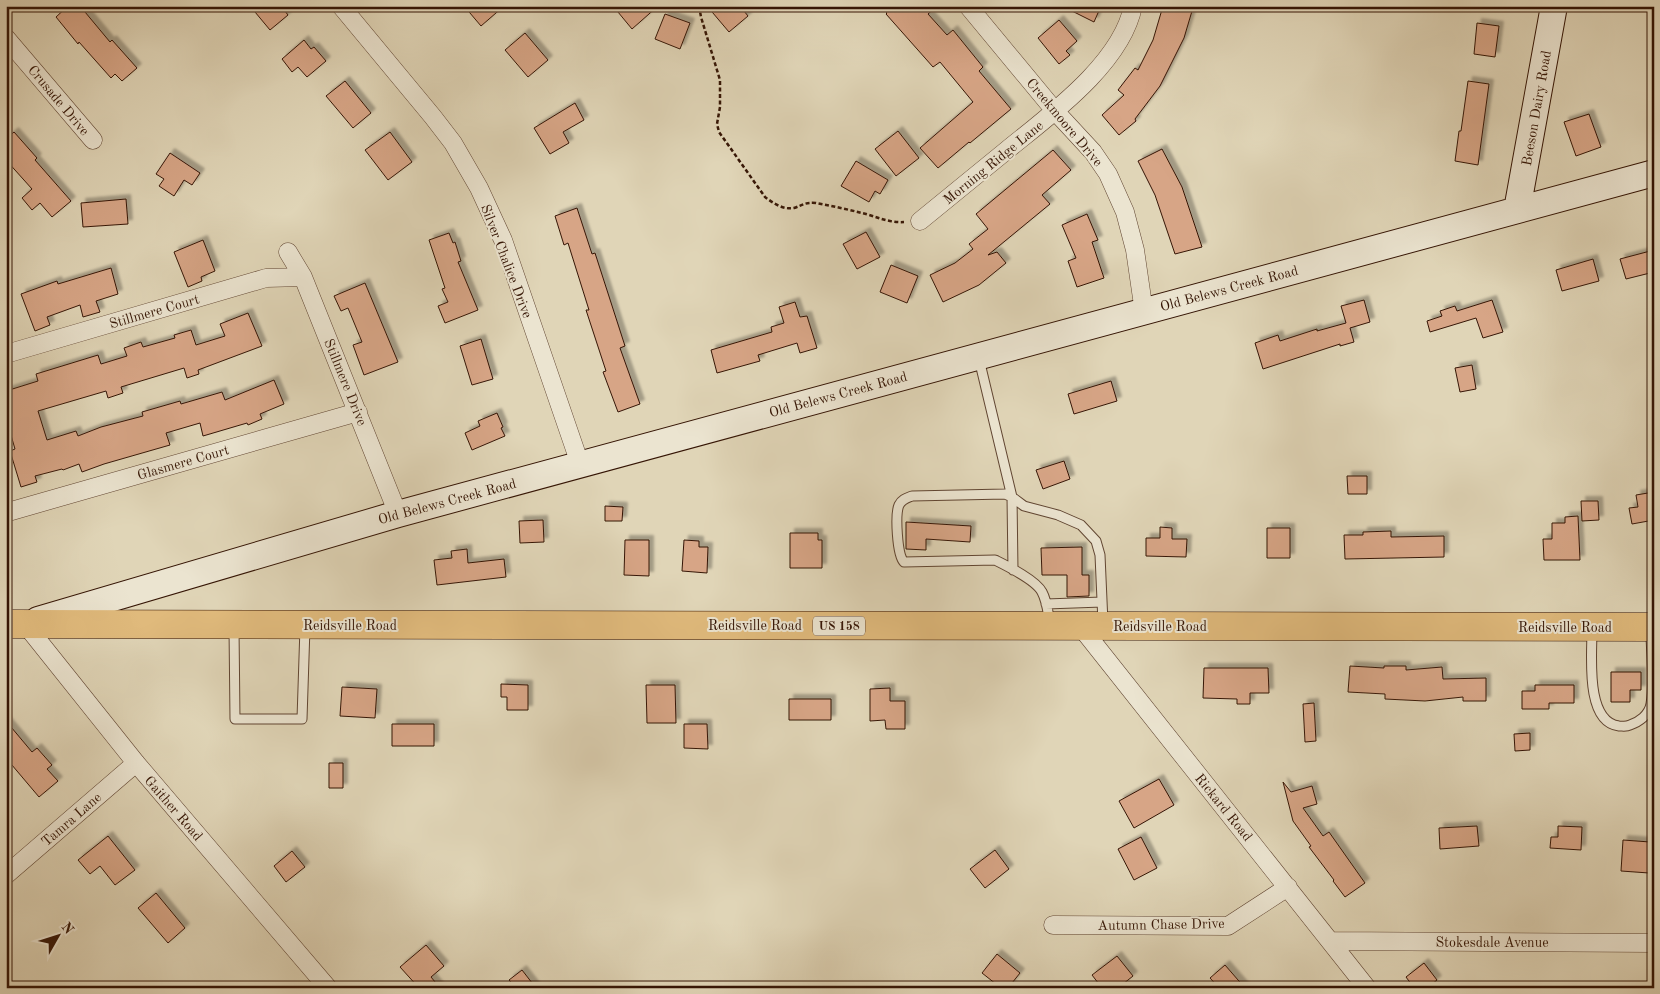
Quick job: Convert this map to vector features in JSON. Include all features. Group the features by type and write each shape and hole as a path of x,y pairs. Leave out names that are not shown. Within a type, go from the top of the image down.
{"highway":[{"name":"Reidsville Road","path":"16,624 305,624 1048,615 1095,618 1652,627"}],"street":[{"name":"Silver Chalice Drive","path":"342,6 453,143 479,188 503,240 580,464"},
{"name":"Creekmoore Drive","path":"968,6 1055,111 1093,152 1108,174 1125,212 1135,250 1144,312"},
{"name":"Morning Ridge Lane","path":"920,220 1055,111 1102,66 1122,37 1133,6"},
{"name":"Beeson Dairy Road","path":"1517,210 1554,6"},
{"name":"Crusade Drive","path":"6,38 93,140"},
{"name":"Old Belews Creek Road","path":"16,624 398,514 1654,173"},
{"name":"Stillmere Drive","path":"288,252 304,277 398,514"},
{"name":"Stillmere Court","path":"6,354 266,278 304,277"},
{"name":"Glasmere Court","path":"8,512 358,412"},
{"name":"Rickard Road","path":"1095,618 1288,887 1367,988"},
{"name":"Gaither Road","path":"16,624 328,988"},
{"name":"Tamra Lane","path":"6,875 136,763"},
{"name":"Autumn Chase Drive","path":"1053,925 1228,926 1288,887"},
{"name":"Stokesdale Avenue","path":"1330,941 1654,943"}],"lane":[{"path":"978,357 1012,497 1013,570"},
{"path":"1048,615 1043,593 1038,586 995,560 904,562 900,558 898,548 898,507 902,500 912,496 1005,494 1024,506 1081,525 1096,541 1100,555 1095,618"},
{"path":"234,624 235,719 302,719 305,624"},
{"path":"1592,627 1593,679 1596,706 1601,716 1612,725 1626,727 1640,722 1650,706 1652,627"}],"path":[{"path":"699,6 700,17 720,80 720,107 717,124 719,132 765,197 786,208 793,208 805,203 815,203 895,223 920,220"}],"building":[{"path":"68,6 80,6 110,42 112,40 137,68 122,81 115,74 111,78 79,42 78,44 56,17"},
{"path":"250,6 281,6 288,15 270,30"},
{"path":"464,6 504,6 481,26"},
{"path":"613,6 658,6 632,29"},
{"path":"707,6 740,6 748,16 729,32"},
{"path":"881,6 937,6 928,14 947,35 953,30 983,67 979,71 1011,109 938,168 920,148 973,102 940,62 933,67"},
{"path":"1062,6 1101,6 1094,22"},
{"path":"1163,6 1175,6 1192,11 1184,38 1160,86 1135,119 1136,121 1119,135 1102,115 1124,95 1118,90 1135,68 1138,70 1153,40"},
{"path":"665,14 690,23 680,49 655,39"},
{"path":"1059,20 1077,41 1066,51 1070,55 1059,64 1038,38"},
{"path":"1477,23 1499,26 1495,57 1474,54"},
{"path":"525,33 548,60 528,77 505,50"},
{"path":"304,40 311,49 314,47 326,61 307,77 298,67 292,72 282,59"},
{"path":"345,81 371,113 353,128 326,96"},
{"path":"1468,81 1489,84 1478,165 1455,161"},
{"path":"575,103 584,120 563,132 569,143 550,154 534,128"},
{"path":"1589,114 1601,147 1576,156 1564,122"},
{"path":"898,131 919,158 896,176 875,149"},
{"path":"14,132 37,158 35,160 71,201 52,217 40,203 32,210 22,198 32,189 6,160 6,139"},
{"path":"390,132 412,162 388,180 365,150"},
{"path":"1162,149 1182,187 1202,247 1175,254 1155,195 1138,161"},
{"path":"1053,150 1071,170 1042,195 1050,204 988,255 997,252 1006,263 979,285 943,302 930,275 955,263 973,249 969,244 988,229 976,214"},
{"path":"170,153 200,173 192,185 184,180 174,196 159,186 164,179 156,174"},
{"path":"856,161 888,180 880,194 875,191 869,202 841,186"},
{"path":"126,199 128,224 83,227 81,203"},
{"path":"577,208 592,254 595,253 625,346 620,348 640,404 618,412 603,372 606,371 586,310 589,310 568,243 564,245 555,216"},
{"path":"1087,214 1098,240 1092,242 1104,278 1077,287 1068,261 1076,258 1062,225"},
{"path":"866,232 880,257 857,269 843,244"},
{"path":"449,233 453,243 455,242 461,261 458,262 478,310 445,323 438,306 448,302 442,289 445,288 429,240"},
{"path":"203,240 215,271 201,277 202,281 188,287 174,252"},
{"path":"1654,250 1654,272 1626,279 1620,259"},
{"path":"1593,259 1599,281 1562,291 1556,270"},
{"path":"891,265 918,276 907,303 880,292"},
{"path":"111,268 118,294 96,301 100,312 83,317 80,305 47,317 50,325 35,331 21,294 57,281 58,284"},
{"path":"365,283 398,362 364,375 353,345 362,342 348,308 341,311 334,296"},
{"path":"1364,300 1370,322 1350,328 1354,342 1340,346 1340,344 1263,369 1255,343 1278,335 1280,341 1317,329 1317,331 1346,323 1341,306"},
{"path":"1492,300 1503,332 1483,338 1476,318 1430,332 1427,321 1442,316 1440,311 1455,306 1457,311"},
{"path":"795,302 800,317 807,316 817,348 800,353 797,343 758,355 760,361 717,373 711,350 772,332 771,327 784,323 779,307"},
{"path":"248,313 262,346 198,370 199,374 187,378 184,368 121,387 123,393 108,398 106,391 38,411 47,440 76,431 78,436 101,427 143,416 142,412 180,401 181,404 222,392 225,400 274,380 284,404 260,414 262,419 248,425 247,423 203,436 200,423 166,433 170,445 82,472 79,464 63,470 35,476 37,482 21,487 10,451 15,449 6,418 6,391 38,381 36,374 98,355 101,364 127,356 124,348 141,342 143,347 175,338 174,335 191,330 196,345 225,336 220,324"},
{"path":"481,339 493,379 472,385 460,346"},
{"path":"1472,365 1476,389 1460,392 1455,368"},
{"path":"1111,381 1117,401 1074,414 1068,394"},
{"path":"497,413 505,436 472,450 465,433 480,426 478,421"},
{"path":"1064,461 1070,479 1043,489 1036,470"},
{"path":"1347,476 1367,476 1367,494 1348,494"},
{"path":"1654,492 1654,520 1632,524 1629,508 1638,507 1636,495"},
{"path":"1581,501 1598,501 1599,520 1582,521"},
{"path":"605,506 623,507 622,521 605,521"},
{"path":"1578,516 1580,560 1544,560 1543,539 1552,539 1552,523 1565,523 1565,517"},
{"path":"543,520 544,542 520,543 519,521"},
{"path":"906,522 971,526 970,542 926,539 926,550 906,549"},
{"path":"1160,527 1172,528 1172,539 1187,539 1186,557 1146,556 1146,538 1160,538"},
{"path":"1267,528 1290,528 1290,558 1267,558"},
{"path":"1391,531 1391,537 1444,536 1444,557 1345,559 1344,535 1363,535 1363,532"},
{"path":"790,533 818,533 818,540 822,540 822,568 790,568"},
{"path":"625,540 649,540 649,576 624,575"},
{"path":"684,540 699,541 699,547 708,547 707,573 682,571"},
{"path":"1082,547 1082,575 1089,575 1089,596 1067,597 1067,575 1042,575 1041,548"},
{"path":"467,549 468,563 504,559 506,577 437,585 434,560 452,558 451,551"},
{"path":"1350,666 1384,668 1384,666 1406,666 1406,670 1442,667 1443,679 1486,678 1486,701 1463,701 1463,697 1425,701 1385,699 1385,694 1348,692"},
{"path":"1204,668 1268,668 1269,693 1250,693 1250,704 1237,704 1237,699 1203,698"},
{"path":"1611,672 1641,672 1641,690 1630,690 1630,702 1611,702"},
{"path":"501,684 528,685 528,710 507,710 507,697 501,697"},
{"path":"646,685 675,685 676,723 647,723"},
{"path":"1535,685 1574,685 1574,703 1549,703 1549,709 1522,709 1522,691 1535,691"},
{"path":"342,687 377,689 375,718 340,716"},
{"path":"890,688 890,701 905,701 905,729 886,729 885,720 870,721 870,689"},
{"path":"789,699 831,699 831,720 789,720"},
{"path":"1314,703 1316,741 1305,742 1303,704"},
{"path":"6,721 32,752 37,748 52,765 47,769 58,781 39,797 6,758"},
{"path":"392,724 434,724 434,746 392,746"},
{"path":"684,724 707,724 708,749 684,748"},
{"path":"1530,733 1530,750 1515,751 1514,734"},
{"path":"329,763 343,763 343,788 329,788"},
{"path":"1159,779 1174,805 1134,828 1119,801"},
{"path":"1283,782 1291,792 1312,786 1317,804 1303,808 1323,836 1329,832 1365,883 1345,897 1293,821"},
{"path":"1477,826 1479,846 1440,849 1439,828"},
{"path":"1558,826 1582,827 1581,850 1550,848 1551,837 1558,837"},
{"path":"108,836 135,870 115,885 100,866 90,874 78,860"},
{"path":"1141,837 1157,868 1134,880 1118,849"},
{"path":"1623,840 1650,842 1649,873 1621,871"},
{"path":"995,850 1009,869 985,888 970,869"},
{"path":"292,851 305,867 286,882 274,866"},
{"path":"156,893 185,928 168,943 138,908"},
{"path":"426,945 444,966 431,977 440,988 419,988 400,967"},
{"path":"997,954 1020,973 1008,988 1001,988 982,973"},
{"path":"1117,956 1133,976 1118,988 1102,988 1092,975"},
{"path":"1424,963 1437,980 1427,988 1414,988 1406,977"},
{"path":"1225,965 1245,988 1219,988 1210,978"},
{"path":"522,970 536,988 516,988 509,980"}]}
